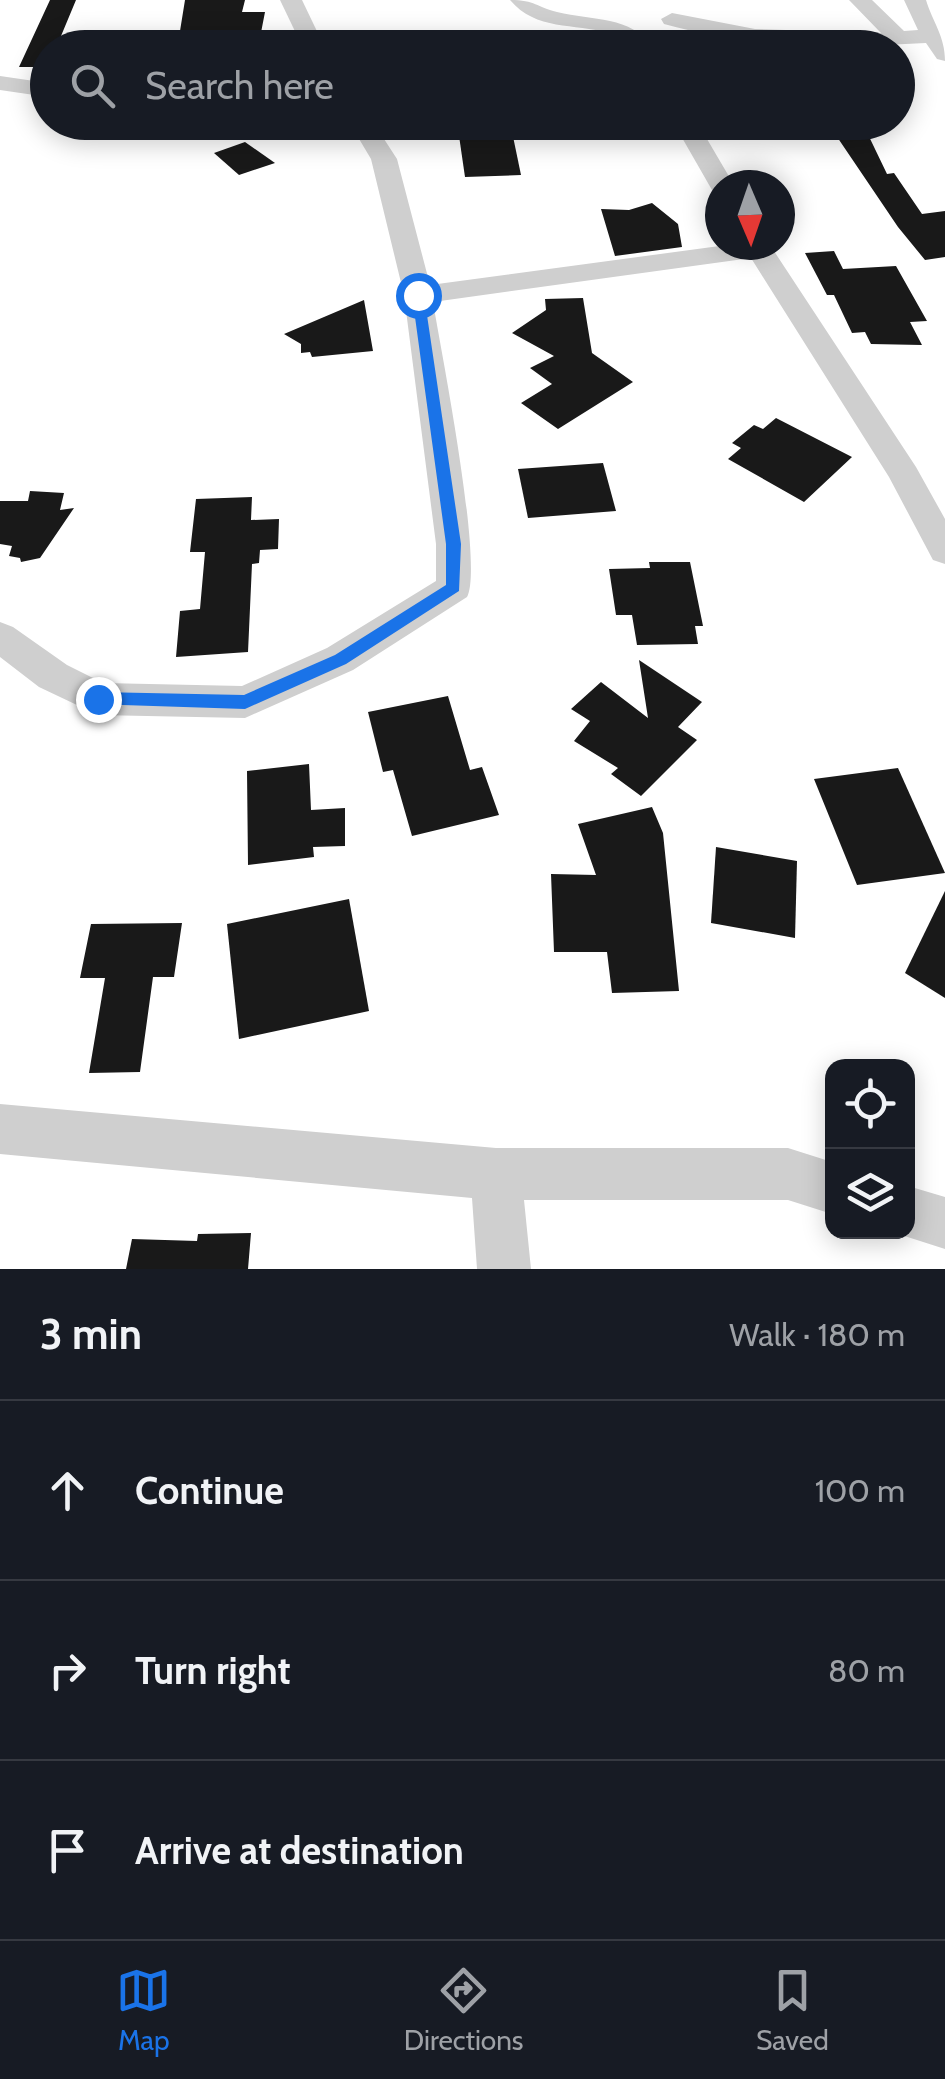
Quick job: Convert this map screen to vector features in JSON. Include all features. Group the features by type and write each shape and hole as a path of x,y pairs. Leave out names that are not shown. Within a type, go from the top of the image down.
{"street":[{"path":"291,0 305,30"},
{"path":"302,0 318,0"},
{"path":"521,0 539,14 623,30"},
{"path":"860,0 891,30"},
{"path":"915,0 938,45"},
{"path":"672,19 722,30"},
{"path":"0,83 30,87"},
{"path":"0,637 53,676 98,699 245,702 340,660 454,587 454,544 418,295 384,159 372,140"},
{"path":"695,140 712,170"},
{"path":"418,295 705,254"},
{"path":"766,260 904,475 945,551"},
{"path":"0,1129 496,1174 788,1174 825,1186"},
{"path":"496,1174 504,1269"},
{"path":"915,1214 945,1224"}],"building":[{"path":"50,0 76,0 64,30 36,30"},
{"path":"185,0 245,0 242,12 265,12 262,30 180,30"},
{"path":"30,43 30,67 19,67"},
{"path":"460,140 514,140 521,175 465,177"},
{"path":"839,140 871,140 887,174 894,173 922,214 945,211 945,257 925,260"},
{"path":"245,142 275,163 239,175 214,153"},
{"path":"652,203 678,224 682,247 615,256 601,209 629,210"},
{"path":"834,251 843,269 896,266 927,321 910,322 922,345 871,344 865,332 852,333 834,295 827,295 805,253"},
{"path":"583,298 592,353 633,382 558,429 521,403 552,384 530,368 554,356 512,333 546,310 545,299"},
{"path":"364,300 373,351 312,357 310,352 301,353 301,344 284,334"},
{"path":"776,418 852,457 804,502 728,459 741,448 732,443 754,425 763,429"},
{"path":"603,463 616,511 528,518 518,469"},
{"path":"30,491 64,493 60,510 74,508 40,558 21,562 20,558 9,556 12,546 0,544 0,501 28,501"},
{"path":"252,497 251,520 279,519 278,549 260,550 259,563 252,564 248,652 176,657 180,611 200,609 205,552 190,552 196,499"},
{"path":"649,562 690,562 703,626 695,626 698,644 637,645 632,615 616,615 609,569 650,568"},
{"path":"639,660 702,702 678,727 697,740 641,796 611,774 618,768 574,741 590,721 571,709 601,682 648,718"},
{"path":"448,696 470,770 482,767 499,815 412,836 393,770 383,772 368,712"},
{"path":"309,764 311,810 345,808 345,846 313,847 314,857 248,865 247,771"},
{"path":"898,768 945,873 857,885 814,779"},
{"path":"652,807 663,833 679,991 612,993 607,952 554,952 551,874 596,875 578,824"},
{"path":"716,847 797,861 795,938 711,923"},
{"path":"945,891 945,998 905,973"},
{"path":"349,899 369,1011 239,1039 227,924"},
{"path":"182,923 174,977 153,977 140,1072 89,1073 105,978 80,978 91,924"},
{"path":"251,1233 248,1269 126,1269 132,1239 197,1241 198,1234"}],"route":[{"path":"98,699 245,702 340,660 454,587 454,544 418,295"}]}
